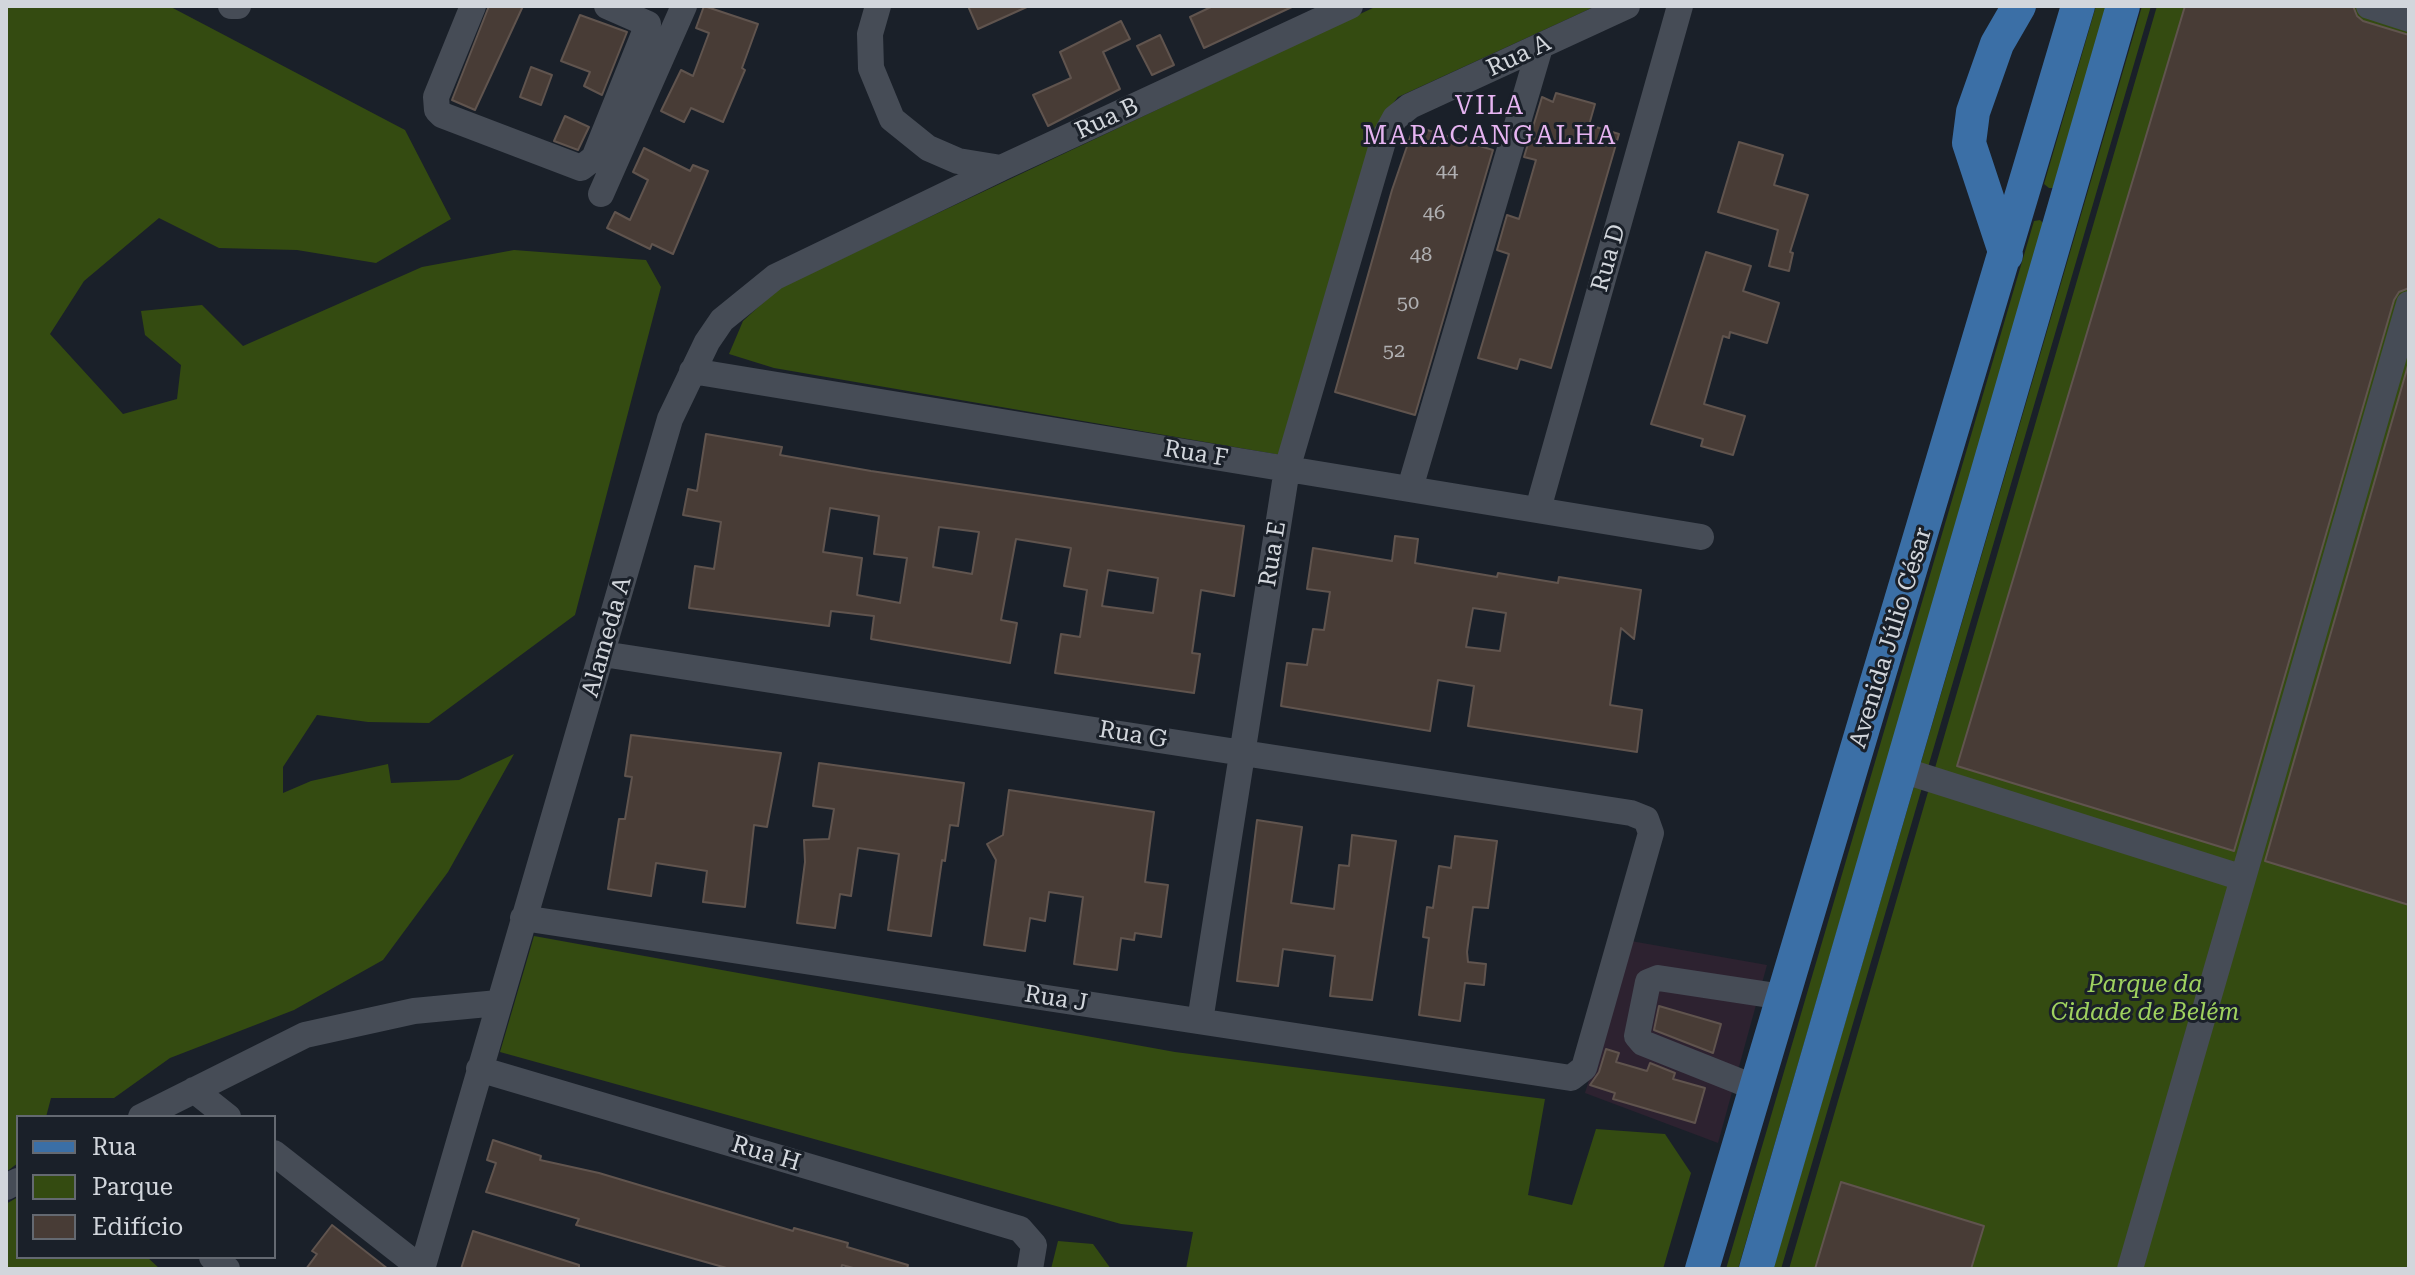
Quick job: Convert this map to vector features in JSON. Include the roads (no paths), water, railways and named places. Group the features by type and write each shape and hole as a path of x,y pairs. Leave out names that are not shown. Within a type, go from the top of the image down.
{"main road":[{"path":"2006,255 1969,143 1973,112 1997,44 2019,6"},
{"name":"Avenida Júlio César","path":"1702,1269 2078,6"},
{"name":"Avenida Júlio César","path":"1756,1269 2123,6"},
{"path":"1978,167 2026,188 2051,195 2072,187"}],"street":[{"path":"231,6 238,6"},
{"path":"473,6 436,97 442,115 581,168 594,158 648,24 607,6"},
{"path":"601,194 684,6"},
{"path":"878,6 870,34 871,68 892,119 928,148 958,161 1001,168"},
{"name":"Rua B","path":"1001,168 1350,6"},
{"name":"Rua A","path":"1410,106 1627,6"},
{"name":"Rua D","path":"1538,509 1680,6"},
{"path":"2369,6 2409,19"},
{"path":"1410,488 1540,47"},
{"name":"Rua E","path":"1200,1021 1287,469 1384,138 1395,118 1410,106"},
{"name":"Alameda A","path":"422,1269 670,419 692,371 722,320 775,277 1001,168"},
{"path":"2130,1269 2409,304"},
{"name":"Rua F","path":"692,371 1701,537"},
{"name":"Rua G","path":"603,654 1631,813 1646,819 1651,833 1584,1068"},
{"path":"1902,770 2243,878"},
{"name":"Rua J","path":"523,918 1571,1078 1584,1068"},
{"path":"1756,1088 1643,1043 1637,1036 1648,982 1658,978 1783,997"},
{"path":"145,1115 305,1035 414,1011 498,1003"},
{"name":"Rua H","path":"479,1069 1020,1229 1034,1245 1032,1263"},
{"path":"194,1090 225,1115"},
{"path":"276,1155 422,1269"}],"district":[{"name":"VILA MARACANGALHA","path":"1490,121"}],"park label":[{"name":"Parque da Cidade de Belém","path":"2145,999"}]}
